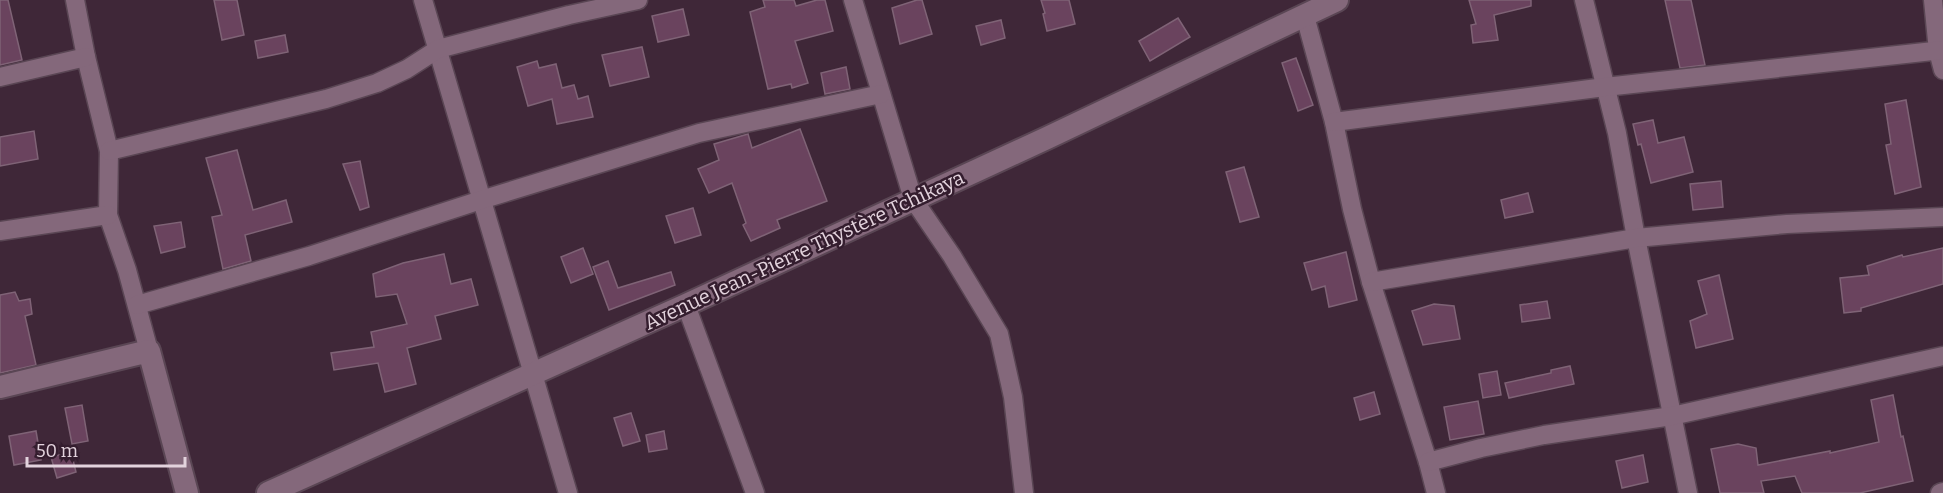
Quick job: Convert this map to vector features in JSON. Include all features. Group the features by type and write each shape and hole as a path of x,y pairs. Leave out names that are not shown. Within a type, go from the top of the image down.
{"street":[{"path":"75,0 109,151 108,215 137,305 186,491"},
{"path":"423,0 568,493"},
{"path":"109,151 326,99 377,83 407,69 438,49 569,15 638,0"},
{"path":"853,0 913,199 952,256 999,334 1013,397 1024,493"},
{"path":"1584,0 1617,133 1688,493"},
{"path":"1933,0 1943,70"},
{"name":"Avenue Jean-Pierre Thystère Tchikaya","path":"268,493 686,305 1333,1"},
{"path":"1305,16 1334,122 1352,209 1371,282 1436,493"},
{"path":"1334,122 1605,87 1940,51"},
{"path":"0,77 86,57"},
{"path":"137,305 309,256 699,133 881,94"},
{"path":"0,231 108,215"},
{"path":"1371,282 1636,238 1787,224 1943,218"},
{"path":"686,305 756,493"},
{"path":"0,387 149,351"},
{"path":"1428,462 1544,435 1672,416 1943,356"}],"building":[{"path":"0,0 8,0 22,60 0,65"},
{"path":"214,0 237,0 244,35 222,40"},
{"path":"763,0 794,0 796,6 825,0 833,31 795,41 808,83 792,88 791,84 768,89 750,12 765,7"},
{"path":"922,0 932,34 900,44 892,8"},
{"path":"1041,0 1069,0 1075,24 1047,31"},
{"path":"1469,0 1531,0 1531,6 1494,15 1498,40 1473,43 1471,25 1476,24"},
{"path":"1665,0 1691,0 1705,65 1680,68"},
{"path":"683,9 689,35 658,42 652,16"},
{"path":"1178,18 1190,37 1150,61 1139,41"},
{"path":"1001,20 1005,38 981,45 976,26"},
{"path":"285,35 288,52 258,58 255,41"},
{"path":"642,47 649,77 610,86 602,55"},
{"path":"1296,58 1313,105 1298,111 1282,63"},
{"path":"537,61 539,68 556,64 562,88 574,85 578,99 588,96 593,117 557,124 552,99 528,106 517,67"},
{"path":"846,67 850,89 825,94 821,73"},
{"path":"1906,100 1921,187 1895,194 1886,145 1891,144 1885,104"},
{"path":"1653,120 1658,143 1684,137 1693,172 1651,183 1641,144 1638,145 1633,124"},
{"path":"800,129 827,201 777,220 780,228 751,241 743,225 746,223 732,183 709,193 698,169 719,160 714,144 748,134 752,148"},
{"path":"34,131 38,159 0,166 0,137"},
{"path":"237,150 253,210 286,200 292,222 245,235 251,261 223,269 212,217 222,215 206,158"},
{"path":"360,161 369,207 360,210 343,164"},
{"path":"1244,167 1259,217 1240,222 1226,172"},
{"path":"1721,181 1723,207 1693,210 1690,184"},
{"path":"1528,193 1533,212 1505,218 1501,200"},
{"path":"693,208 701,235 675,243 666,216"},
{"path":"181,222 185,247 161,253 154,226"},
{"path":"583,248 593,274 571,283 561,257"},
{"path":"1943,248 1943,284 1861,308 1861,311 1844,313 1840,278 1869,275 1867,266 1902,255 1903,257"},
{"path":"1346,252 1357,300 1329,307 1325,286 1312,290 1304,263"},
{"path":"444,254 451,284 471,279 478,305 435,316 441,339 407,348 416,384 385,392 378,363 334,370 331,353 374,347 371,332 407,324 397,294 376,297 373,274 403,263"},
{"path":"608,261 618,288 671,272 675,285 609,310 593,267"},
{"path":"1719,275 1733,339 1696,348 1690,321 1707,314 1698,281"},
{"path":"15,292 19,301 30,299 32,314 25,316 36,365 0,373 0,295"},
{"path":"1547,301 1550,318 1522,322 1520,305"},
{"path":"1434,304 1454,306 1460,339 1423,345 1412,311"},
{"path":"1570,366 1574,384 1509,398 1505,383 1551,373 1551,370"},
{"path":"1497,371 1501,395 1483,398 1479,374"},
{"path":"1374,392 1380,414 1360,420 1354,398"},
{"path":"1893,395 1913,481 1860,493 1802,493 1795,476 1761,481 1764,493 1720,493 1711,449 1738,444 1756,448 1758,465 1879,442 1871,400"},
{"path":"1478,401 1484,434 1450,440 1444,407"},
{"path":"82,405 88,441 72,444 65,408"},
{"path":"631,413 640,441 623,446 614,418"},
{"path":"36,431 41,460 14,465 9,436"},
{"path":"664,431 667,449 649,452 646,435"},
{"path":"71,452 76,472 57,478 51,457"},
{"path":"1643,455 1648,482 1622,488 1616,461"}]}
